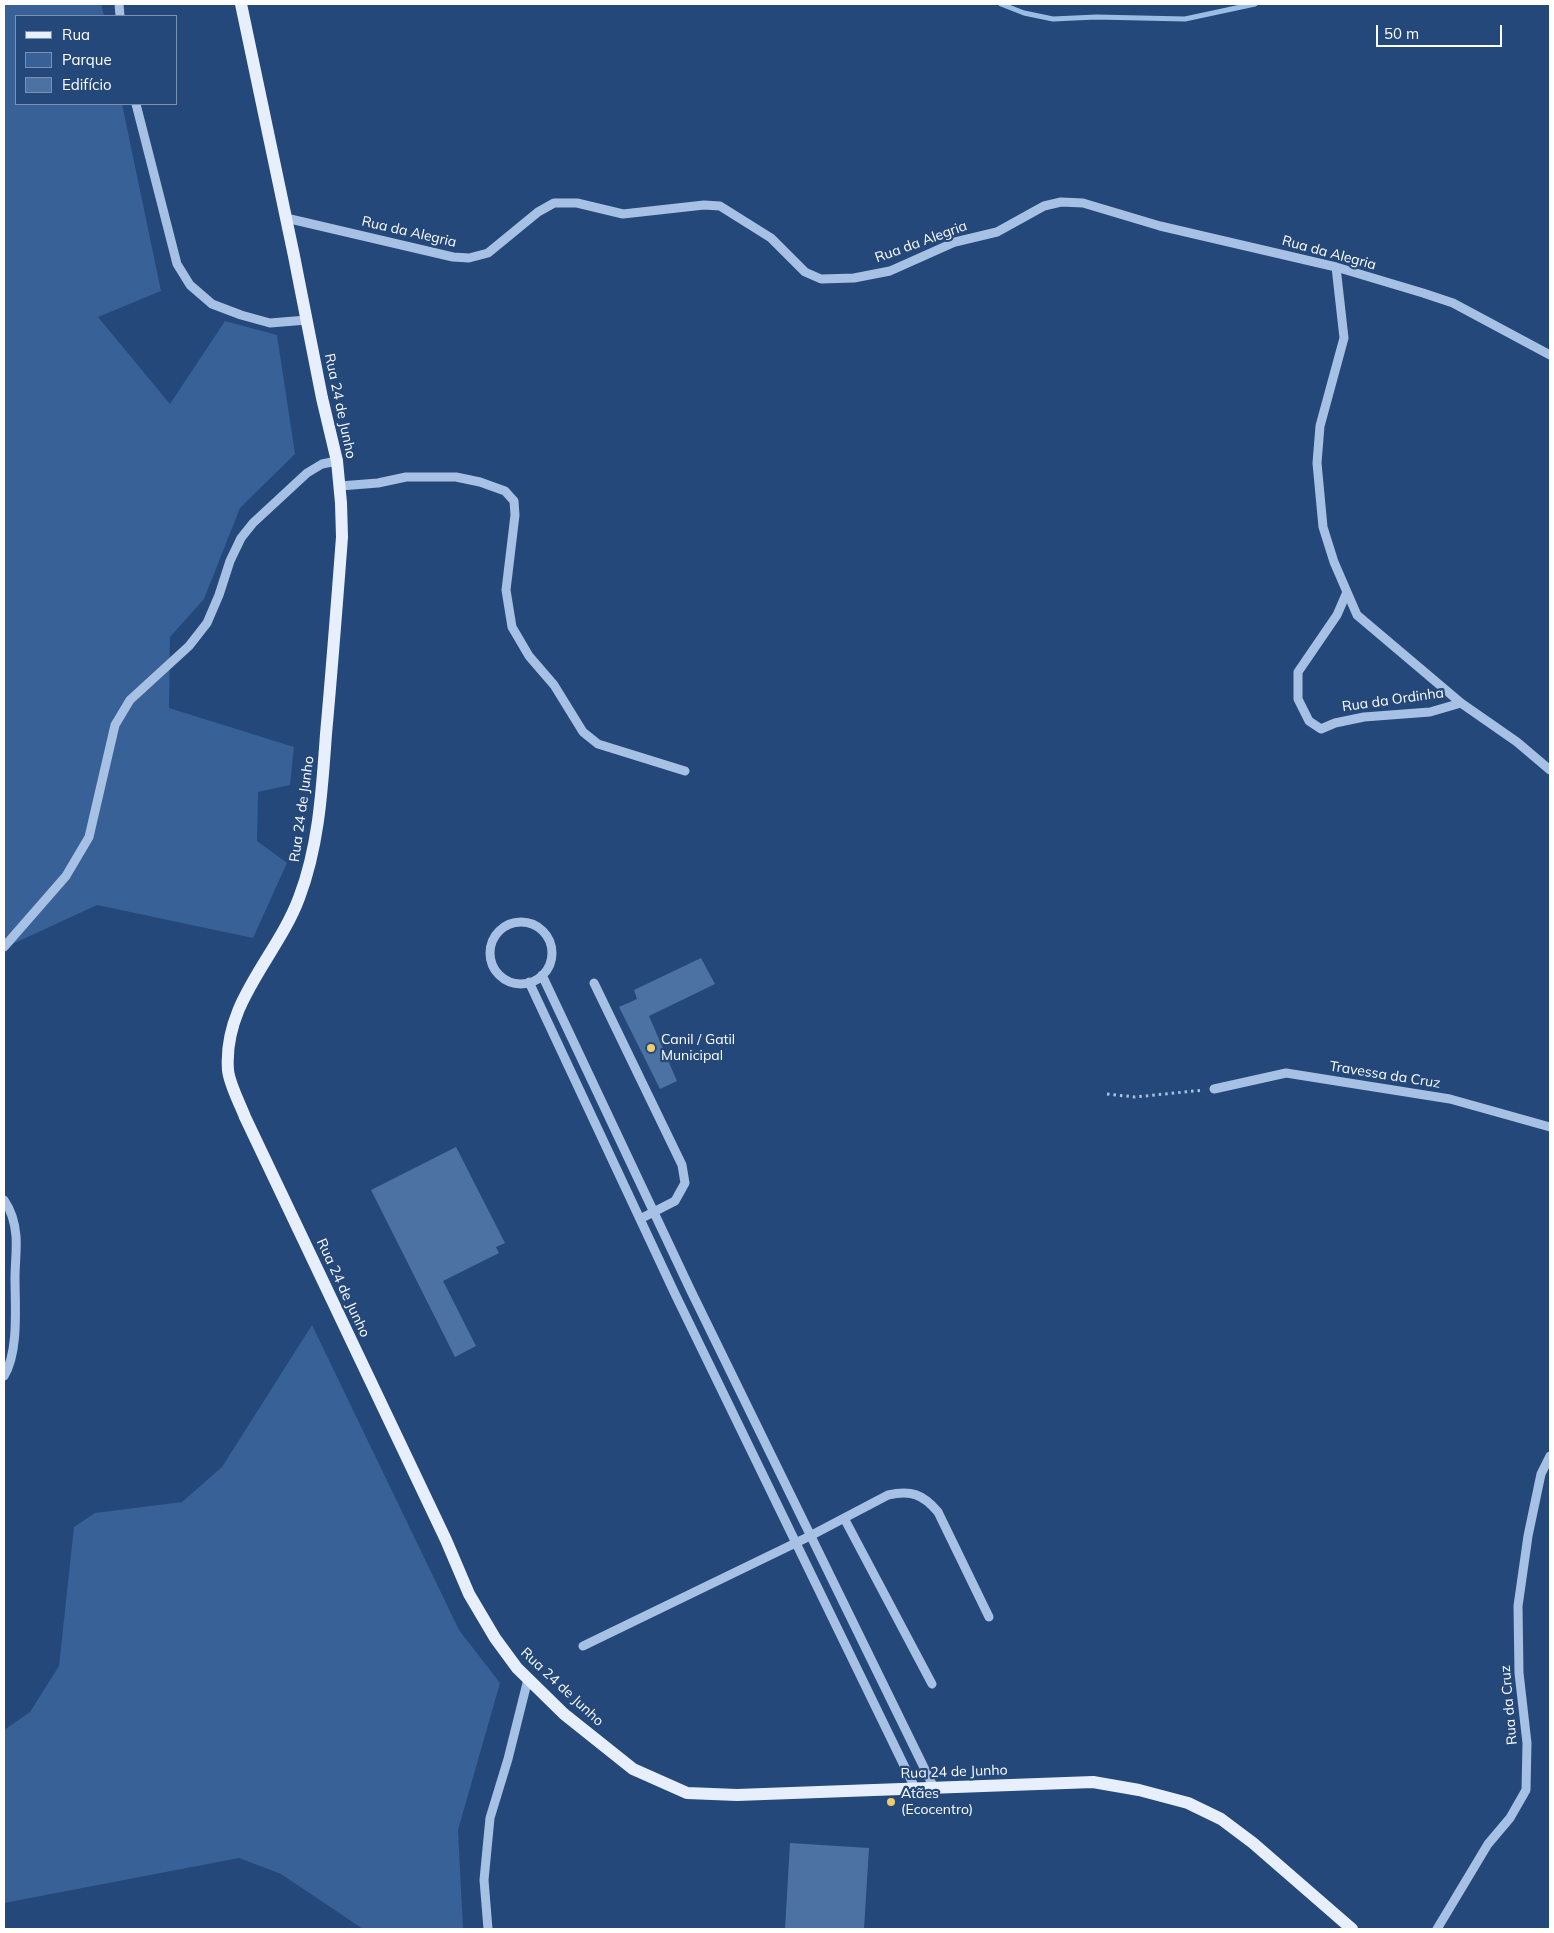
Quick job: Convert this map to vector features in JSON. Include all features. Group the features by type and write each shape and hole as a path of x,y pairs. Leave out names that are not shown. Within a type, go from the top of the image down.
{"main road":[{"name":"Rua 24 de Junho","path":"240,4 322,398 337,460 342,537 321,799 309,872 299,900 286,927 240,1004 230,1036 228,1072 245,1116 446,1540 469,1594 495,1638 516,1668 564,1714 633,1769 687,1793 737,1795 1094,1782 1138,1790 1188,1803 1221,1820 1253,1843 1352,1929"}],"street":[{"path":"136,105 177,264 190,285 212,304 240,315 270,323 307,320"},
{"name":"Rua da Alegria","path":"286,218 453,257 469,258 488,253 538,212 554,203 577,203 624,214 704,205 720,206 771,238 805,272 820,279 854,278 890,271 956,242 997,232 1044,206 1060,202 1083,203 1160,226 1336,267 1453,303 1550,355"},
{"path":"1336,267 1344,338 1320,426 1317,463 1323,528 1334,562 1357,615 1461,703"},
{"path":"4,947 66,876 89,837 115,725 130,700 189,646 207,622 219,595 230,561 241,538 253,523 307,473 322,464 337,460"},
{"path":"340,486 378,483 406,477 456,477 480,482 505,491 514,501 515,515 506,590 512,626 529,656 554,685 583,732 598,744 686,771"},
{"name":"Rua da Ordinha","path":"1347,592 1337,616 1298,672 1298,699 1309,721 1321,728 1364,717 1430,712 1461,703 1517,742 1550,770"},
{"path":"510,923 531,923 540,928 547,936 551,946 548,966 542,975 528,982 508,981 499,975 493,966 490,946 494,936 501,928 510,923"},
{"path":"542,975 810,1536 934,1788"},
{"path":"528,982 795,1542 915,1788"},
{"path":"594,983 682,1165 684,1183 675,1201 640,1219"},
{"name":"Travessa da Cruz","path":"1214,1089 1286,1073 1450,1099 1550,1127"},
{"path":"4,1200 10,1208 16,1235 15,1315 12,1354 4,1376"},
{"name":"Rua da Cruz","path":"1437,1929 1488,1844 1510,1818 1526,1790 1527,1743 1519,1673 1518,1606 1528,1536 1541,1474 1550,1456"},
{"path":"583,1646 810,1536 888,1495 901,1492 916,1494 930,1502 938,1512 989,1617"},
{"path":"844,1518 932,1684"},
{"path":"488,1929 484,1880 490,1818 508,1759 528,1679"}],"path":[{"path":"1107,1094 1135,1097 1214,1089"}],"green space":[{"path":"4,4 101,4 104,15 15,15 15,105 122,105 161,291 98,317 170,404 225,321 277,335 295,454 240,508 204,599 170,637 169,708 294,747 290,785 258,792 257,841 287,863 253,938 97,905 4,948"},
{"path":"312,1325 459,1630 500,1683 458,1830 463,1929 363,1929 281,1874 239,1858 4,1903 4,1730 30,1712 59,1666 74,1527 95,1513 182,1502 222,1467"}],"building":[{"name":"Canil / Gatil Municipal","path":"701,958 715,984 649,1016 677,1081 660,1089 619,1007 637,999 634,990"},
{"path":"456,1147 505,1243 496,1247 499,1253 443,1281 476,1346 455,1357 371,1190"},
{"path":"790,1843 869,1848 864,1929 785,1929"}],"waterway":[{"path":"1001,4 1024,13 1053,19 1096,17 1185,19 1255,4"}],"place":[{"name":"Canil / Gatil Municipal","path":"651,1048"},
{"name":"Atães (Ecocentro)","path":"891,1802"}]}
